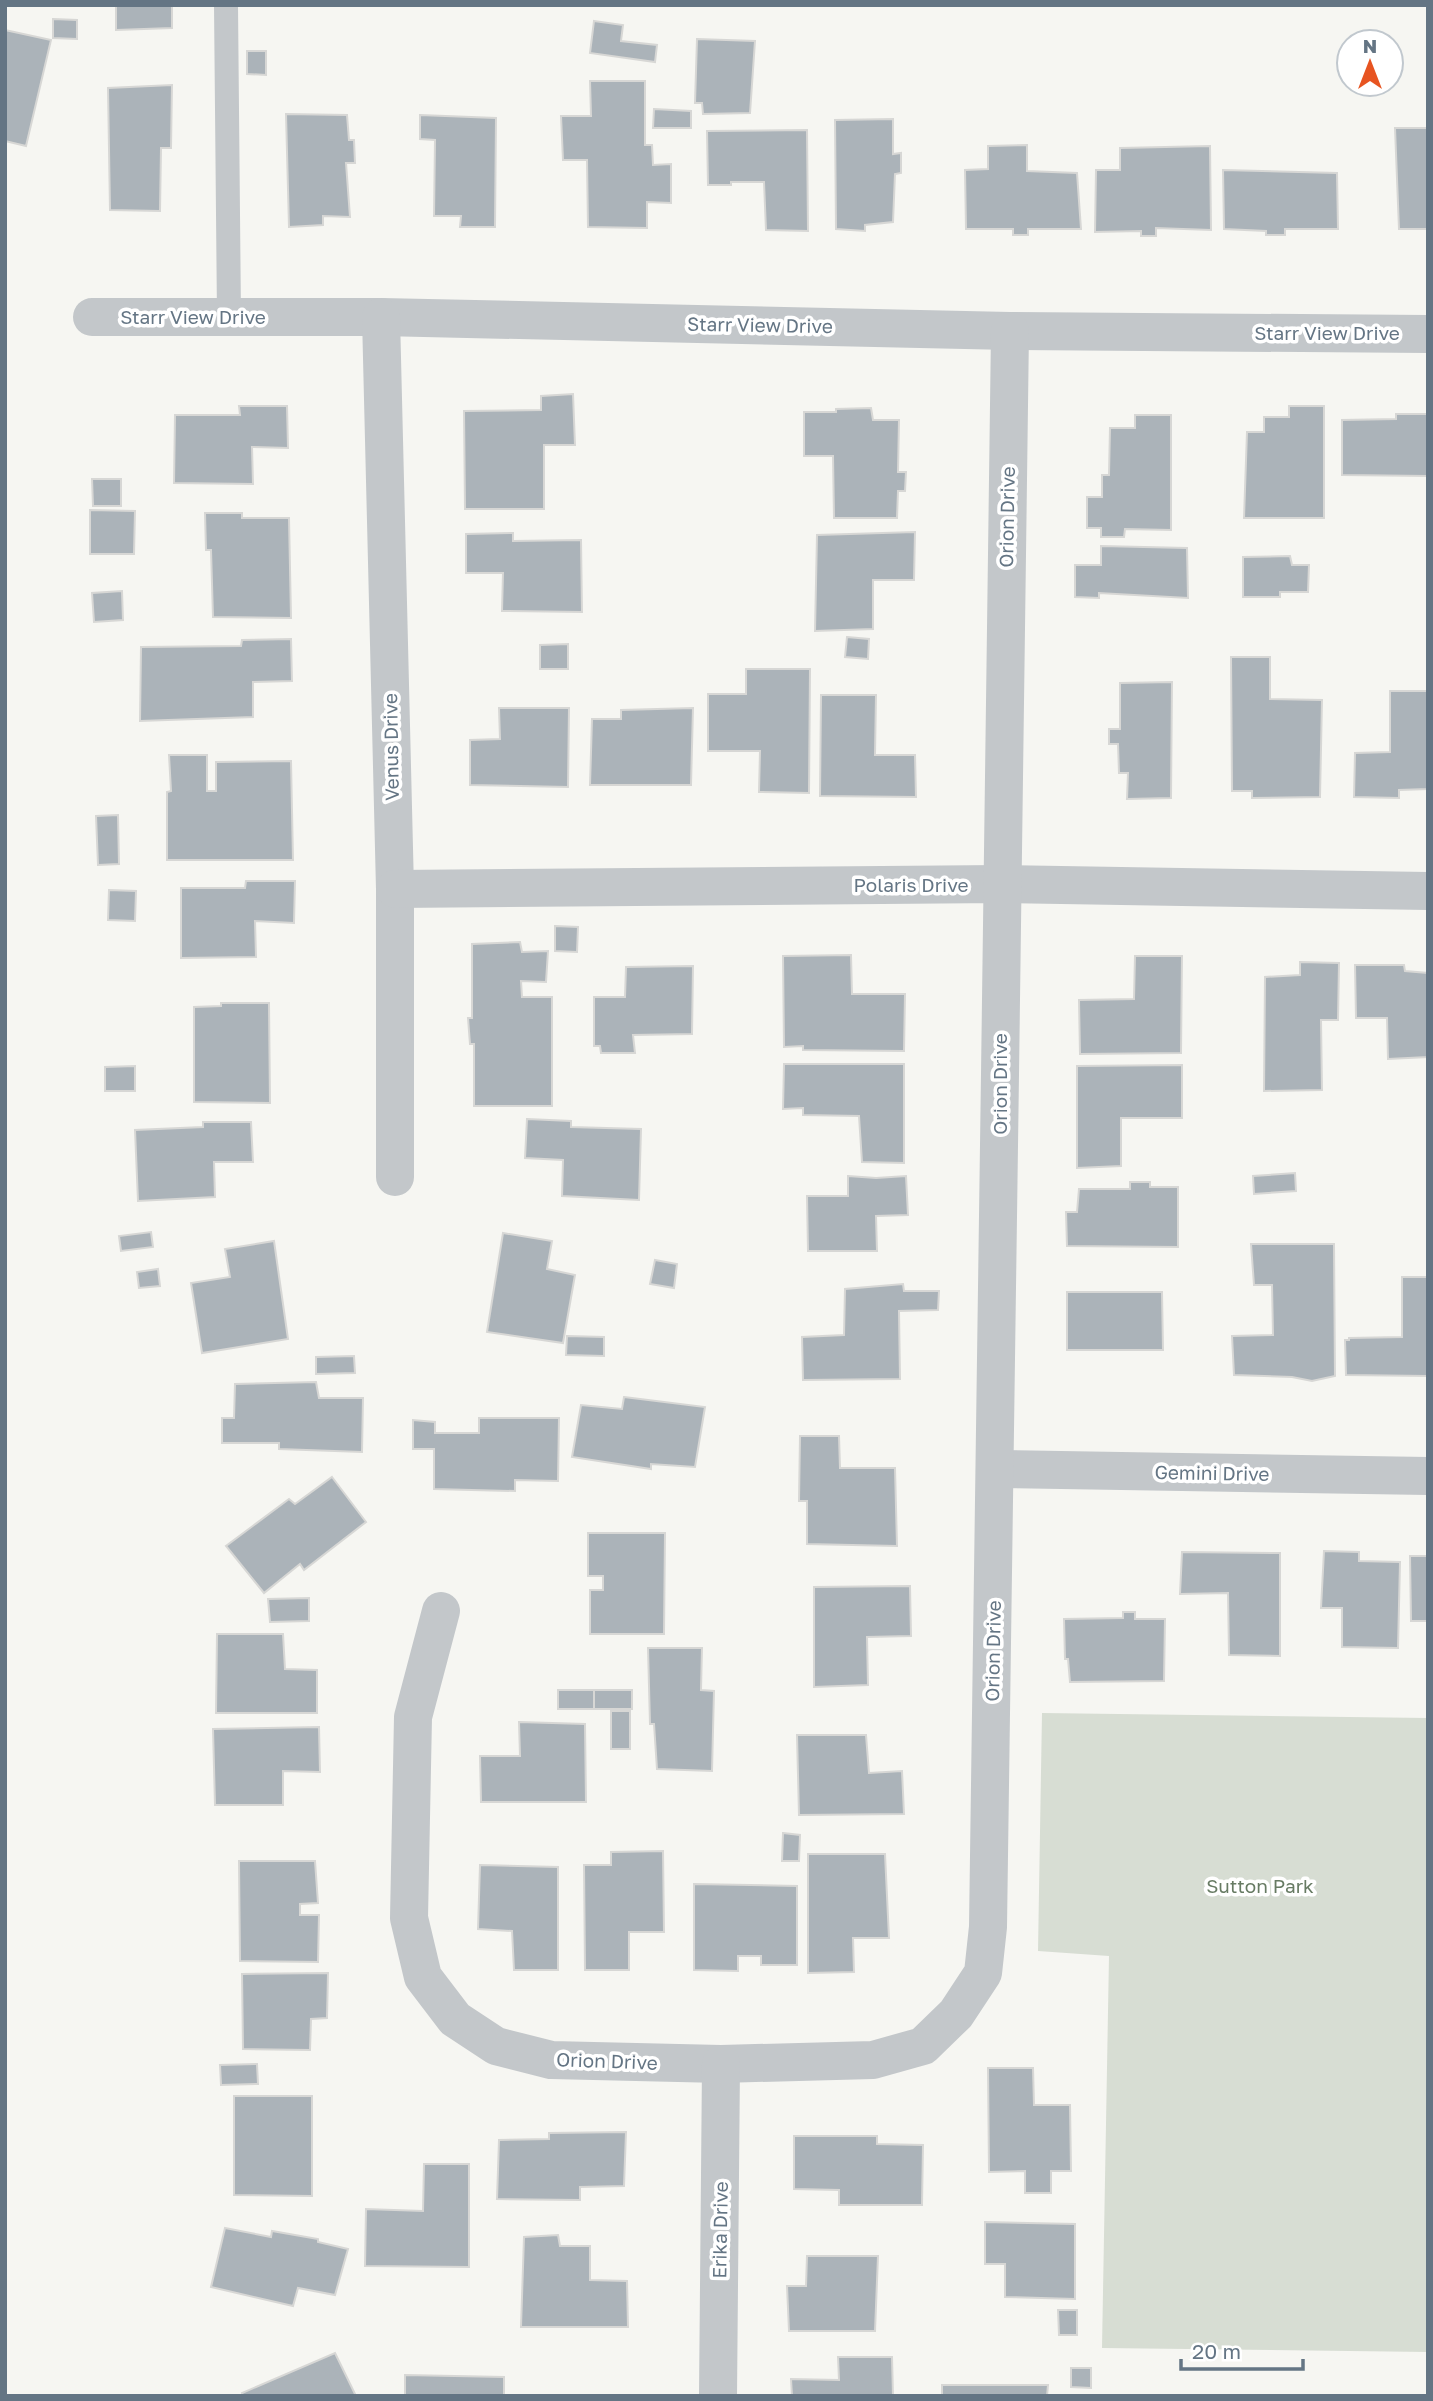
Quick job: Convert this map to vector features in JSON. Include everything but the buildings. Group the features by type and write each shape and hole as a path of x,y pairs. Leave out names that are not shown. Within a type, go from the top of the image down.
{"street":[{"name":"Starr View Drive","path":"92,317 381,317 1010,331 1428,334"},
{"name":"Venus Drive","path":"381,317 395,889 395,1177"},
{"name":"Orion Drive","path":"441,1611 414,1717 409,1918 423,1977 455,2019 496,2046 551,2060 721,2064 873,2060 923,2046 956,2014 983,1973 988,1927 997,1469 1001,884 1010,331"},
{"name":"Polaris Drive","path":"395,889 1001,884 1428,891"},
{"name":"Gemini Drive","path":"997,1469 1428,1476"},
{"name":"Erika Drive","path":"718,2396 721,2064"}],"lane":[{"path":"226,5 229,317"}],"green space":[{"name":"Sutton Park","path":"1042,1713 1428,1718 1428,2352 1102,2348 1109,1956 1038,1951"}]}
